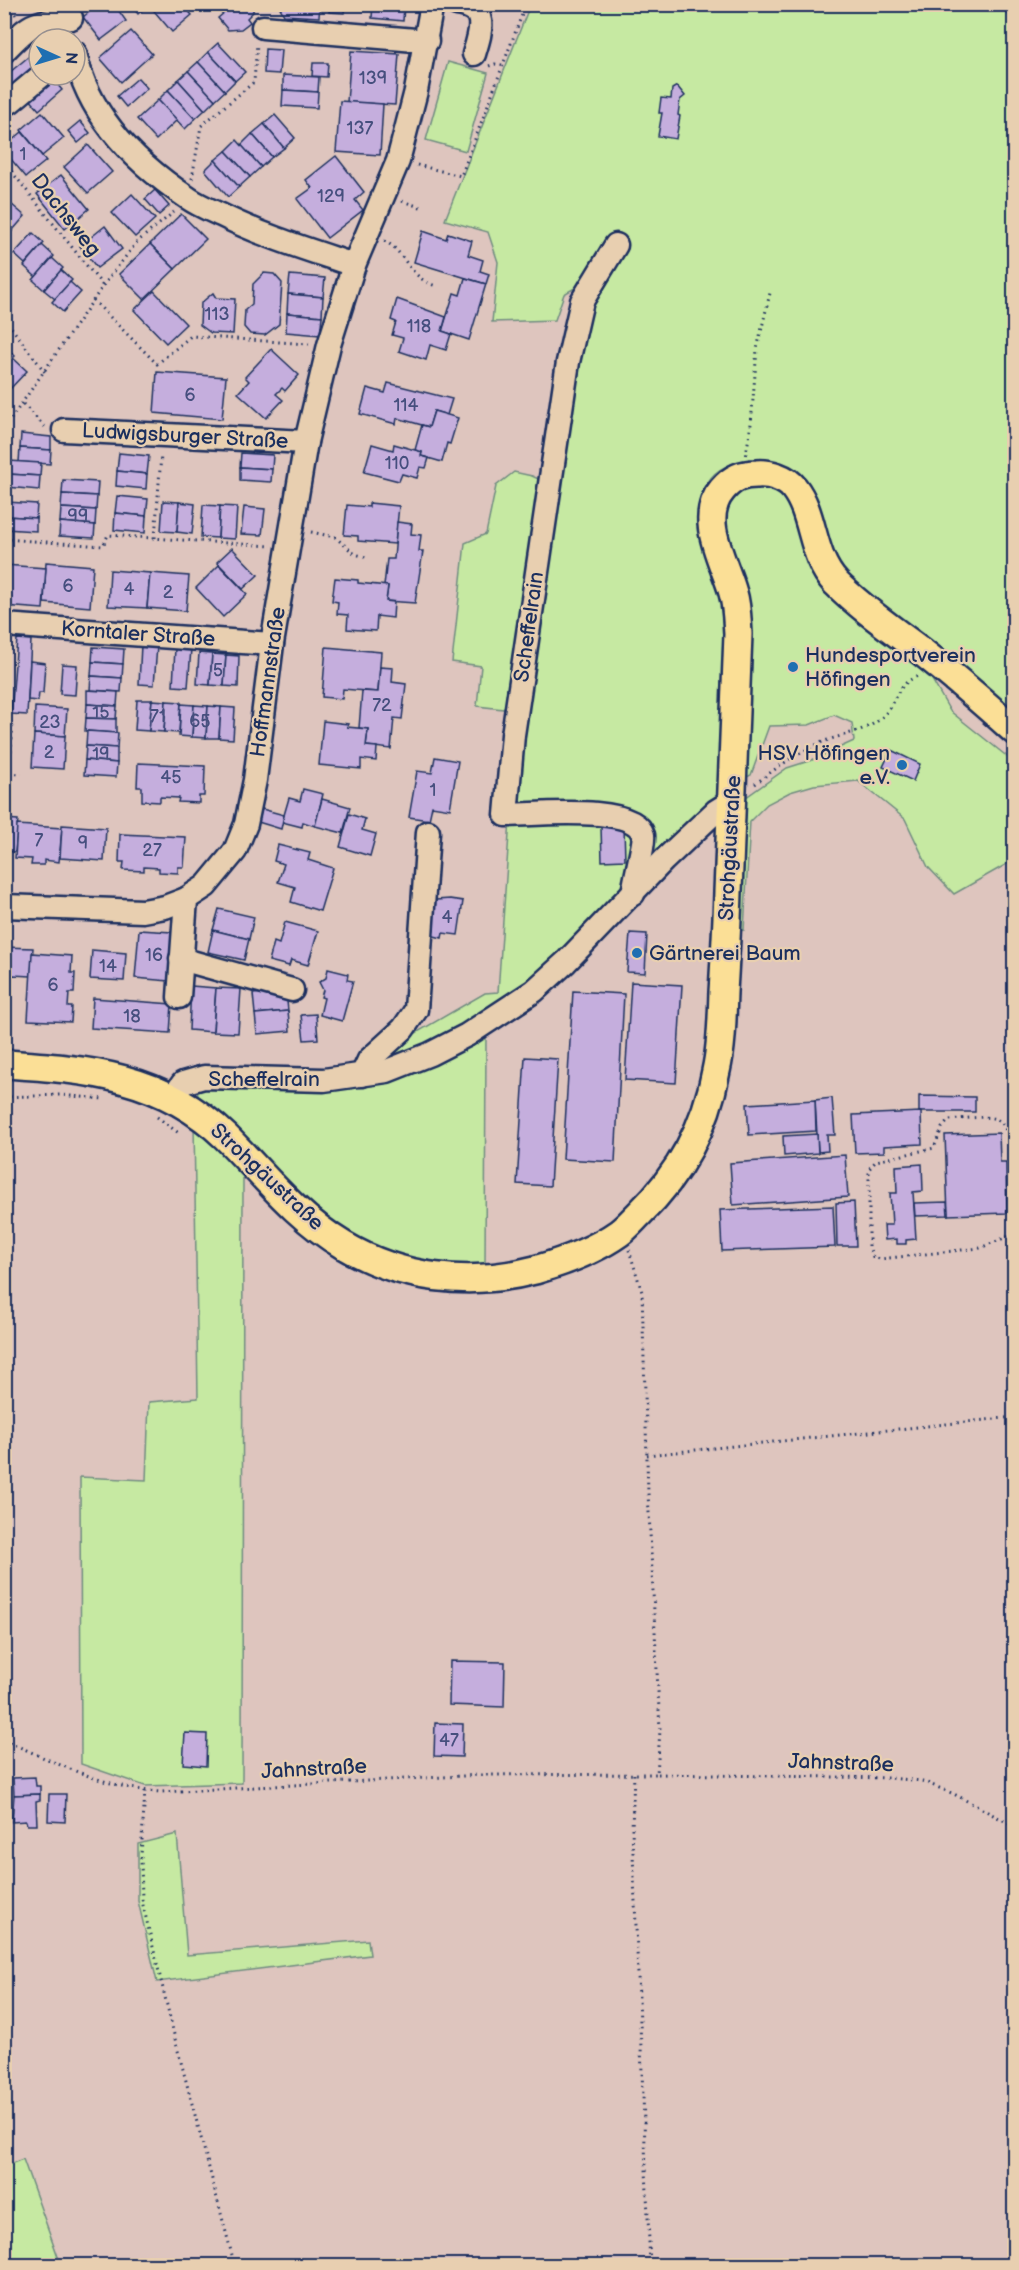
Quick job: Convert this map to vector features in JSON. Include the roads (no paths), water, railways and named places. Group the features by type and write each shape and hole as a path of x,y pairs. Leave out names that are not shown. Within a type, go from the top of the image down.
{"main road":[{"name":"Strohgäustraße","path":"4,1065 59,1068 107,1076 146,1086 173,1097 198,1113 224,1136 278,1192 310,1221 343,1245 381,1263 430,1276 465,1280 485,1280 543,1268 579,1254 620,1232 652,1201 673,1175 690,1148 706,1113 717,1070 722,1026 738,634 734,596 713,533 712,520 713,508 718,495 728,483 743,474 765,473 783,479 793,487 800,498 822,563 834,581 860,605 963,685 1014,730"}],"street":[{"name":"Hoffmannstraße","path":"4,906 143,911 165,907 186,899 206,886 235,851 246,824 255,780 272,644 306,442 329,345 354,265 398,161 427,41 432,4"},
{"path":"457,4 468,6 480,18 479,63"},
{"path":"4,51 26,28 36,22 72,21"},
{"path":"263,27 427,41"},
{"path":"4,102 10,102 28,87"},
{"path":"87,87 93,103 118,139 150,169 189,199 251,230 354,265"},
{"name":"Scheffelrain","path":"616,245 582,301 568,362 513,735 506,815 601,814 632,820 640,827 644,837 633,894"},
{"name":"Ludwigsburger Straße","path":"64,430 306,442"},
{"name":"Korntaler Straße","path":"4,625 272,644"},
{"name":"Scheffelrain","path":"173,1097 183,1083 204,1077 324,1080 387,1071 430,1054 501,1014 534,991 633,894 664,860 717,811 732,801"},
{"path":"362,1075 369,1060 403,1029 416,1010 428,832"},
{"path":"179,997 186,899"},
{"path":"181,959 292,990"}],"waterway":[{"path":"1000,4 1014,18"}],"place":[{"name":"Hundesportverein Höfingen","path":"793,667"},
{"name":"HSV Höfingen e.V.","path":"902,765"},
{"name":"Gärtnerei Baum","path":"637,953"}]}
